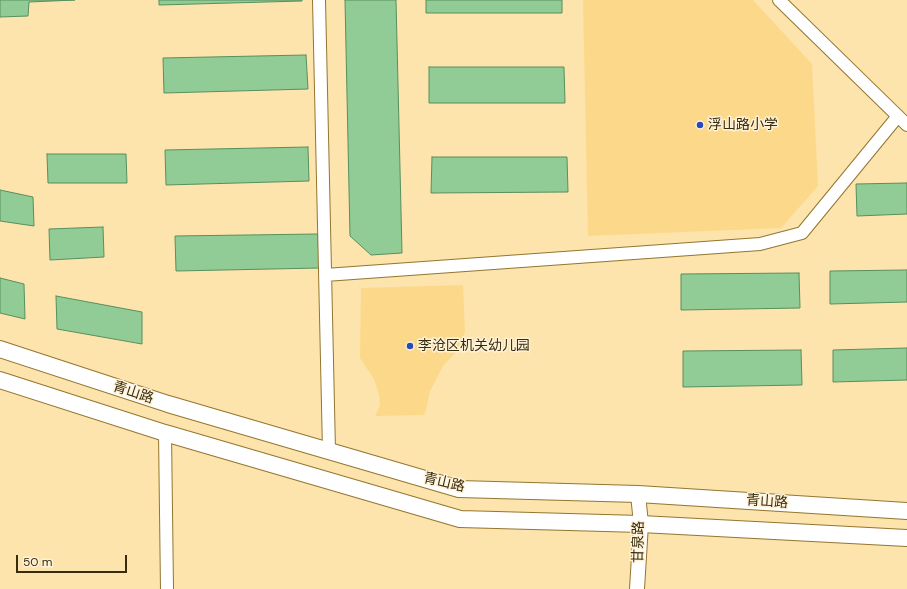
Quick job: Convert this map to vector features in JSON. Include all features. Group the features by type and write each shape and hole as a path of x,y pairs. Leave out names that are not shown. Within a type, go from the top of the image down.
{"main road":[{"name":"青山路","path":"0,349 168,404 460,488 638,494 907,511"},
{"name":"青山路","path":"0,380 165,433 460,519 641,524 907,538"}],"street":[{"path":"319,0 329,451"},
{"path":"326,275 760,244 802,233 903,121 779,0"},
{"path":"165,433 167,589"},
{"name":"甘泉路","path":"638,494 641,524 638,589"}],"shaded area":[{"name":"浮山路小学","path":"583,0 753,0 812,64 818,186 781,228 588,236"},
{"name":"李沧区机关幼儿园","path":"463,285 465,332 456,352 443,366 430,391 424,415 375,416 380,405 379,395 374,379 360,358 361,288"}],"building":[{"path":"0,0 75,0 29,2 28,16 0,17"},
{"path":"159,0 302,0 302,1 159,5"},
{"path":"345,0 396,0 402,253 371,255 350,236"},
{"path":"426,0 562,0 562,13 426,13"},
{"path":"306,55 308,89 164,93 163,58"},
{"path":"429,67 564,67 565,103 429,103"},
{"path":"308,147 309,181 166,185 165,150"},
{"path":"47,154 126,154 127,183 48,183"},
{"path":"432,157 567,157 568,192 431,193"},
{"path":"907,183 907,214 857,216 856,184"},
{"path":"0,190 33,197 34,226 0,221"},
{"path":"103,227 104,257 50,260 49,229"},
{"path":"318,234 319,268 176,271 175,236"},
{"path":"907,270 907,302 830,304 830,271"},
{"path":"799,273 800,308 681,310 681,274"},
{"path":"0,278 24,284 25,319 0,313"},
{"path":"56,296 142,312 142,344 57,329"},
{"path":"907,348 907,380 833,382 833,350"},
{"path":"801,350 802,385 683,387 683,351"}],"place":[{"name":"浮山路小学","path":"700,125"},
{"name":"李沧区机关幼儿园","path":"410,346"}]}
